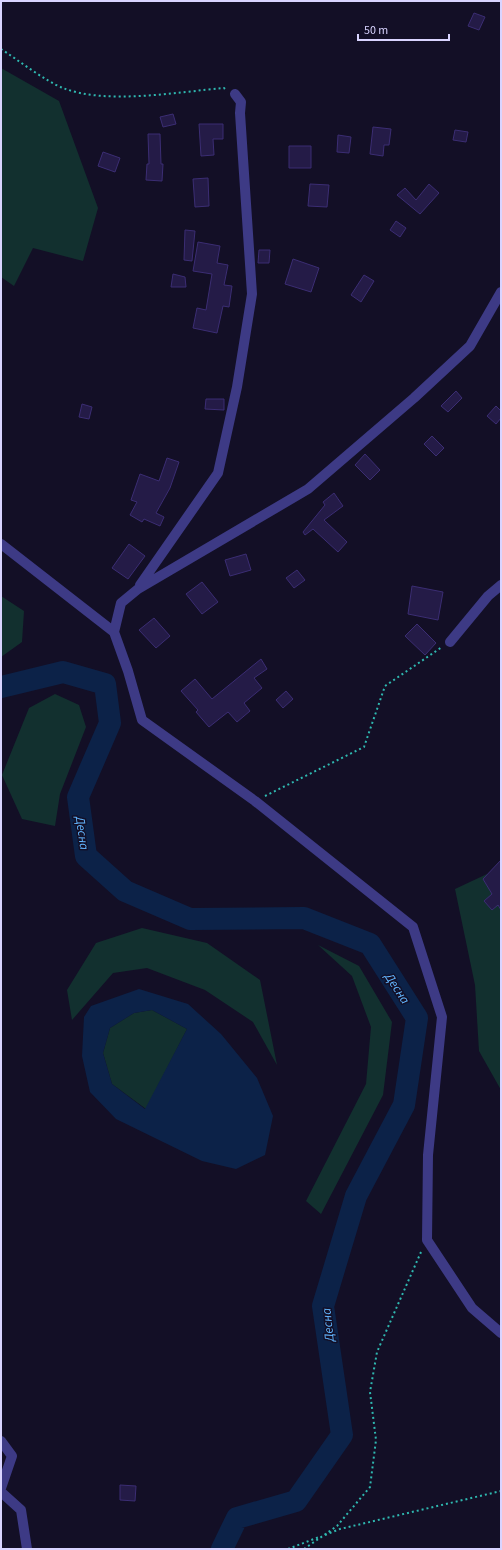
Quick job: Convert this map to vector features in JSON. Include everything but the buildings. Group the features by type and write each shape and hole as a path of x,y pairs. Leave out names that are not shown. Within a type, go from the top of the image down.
{"lane":[{"path":"138,589 218,473 237,387 252,294 240,113 241,102 235,94"},
{"path":"114,632 121,603 138,589 308,488 414,398 470,346 501,292"},
{"path":"1,544 114,632 128,671 142,720 255,802 413,927 442,1017 428,1155 427,1240 472,1308 501,1333"},
{"path":"450,642 488,596 501,586"},
{"path":"1,1441 12,1456 1,1488"},
{"path":"1,1492 21,1510 27,1549"}],"path":[{"path":"1,49 62,87 85,95 134,95 224,88 235,94"},
{"path":"255,802 364,747 385,686 450,642"},
{"path":"304,1549 337,1526 370,1487 376,1440 370,1392 377,1352 427,1240"},
{"path":"288,1549 340,1530 501,1491"}],"green space":[{"path":"1,68 59,101 98,208 83,261 33,248 14,286 1,277"},
{"path":"1,596 24,611 22,642 1,657"},
{"path":"55,694 79,705 86,727 60,794 55,826 22,819 2,775 29,708"},
{"path":"487,874 501,902 501,1090 479,1051 475,985 455,889"},
{"path":"142,928 207,943 260,980 277,1065 253,1022 205,990 147,968 113,973 72,1020 67,990 96,943"},
{"path":"318,945 359,966 392,1022 383,1095 321,1214 306,1201 366,1084 371,1027 352,976"},
{"path":"152,1010 187,1029 146,1109 112,1084 103,1053 110,1028 134,1013"}],"water":[{"path":"139,989 188,1004 221,1034 257,1078 273,1116 265,1155 236,1169 202,1161 116,1119 90,1092 82,1056 84,1017 91,1006","holes":["152,1010 187,1029 145,1109 112,1084 103,1053 110,1028 134,1013"]}],"waterway":[{"name":"Десна","path":"1,687 63,672 105,684 110,723 78,797 86,856 125,891 190,919 304,918 370,944 417,1018 404,1105 356,1196 323,1306 342,1435 296,1501 237,1518 222,1549"}]}
